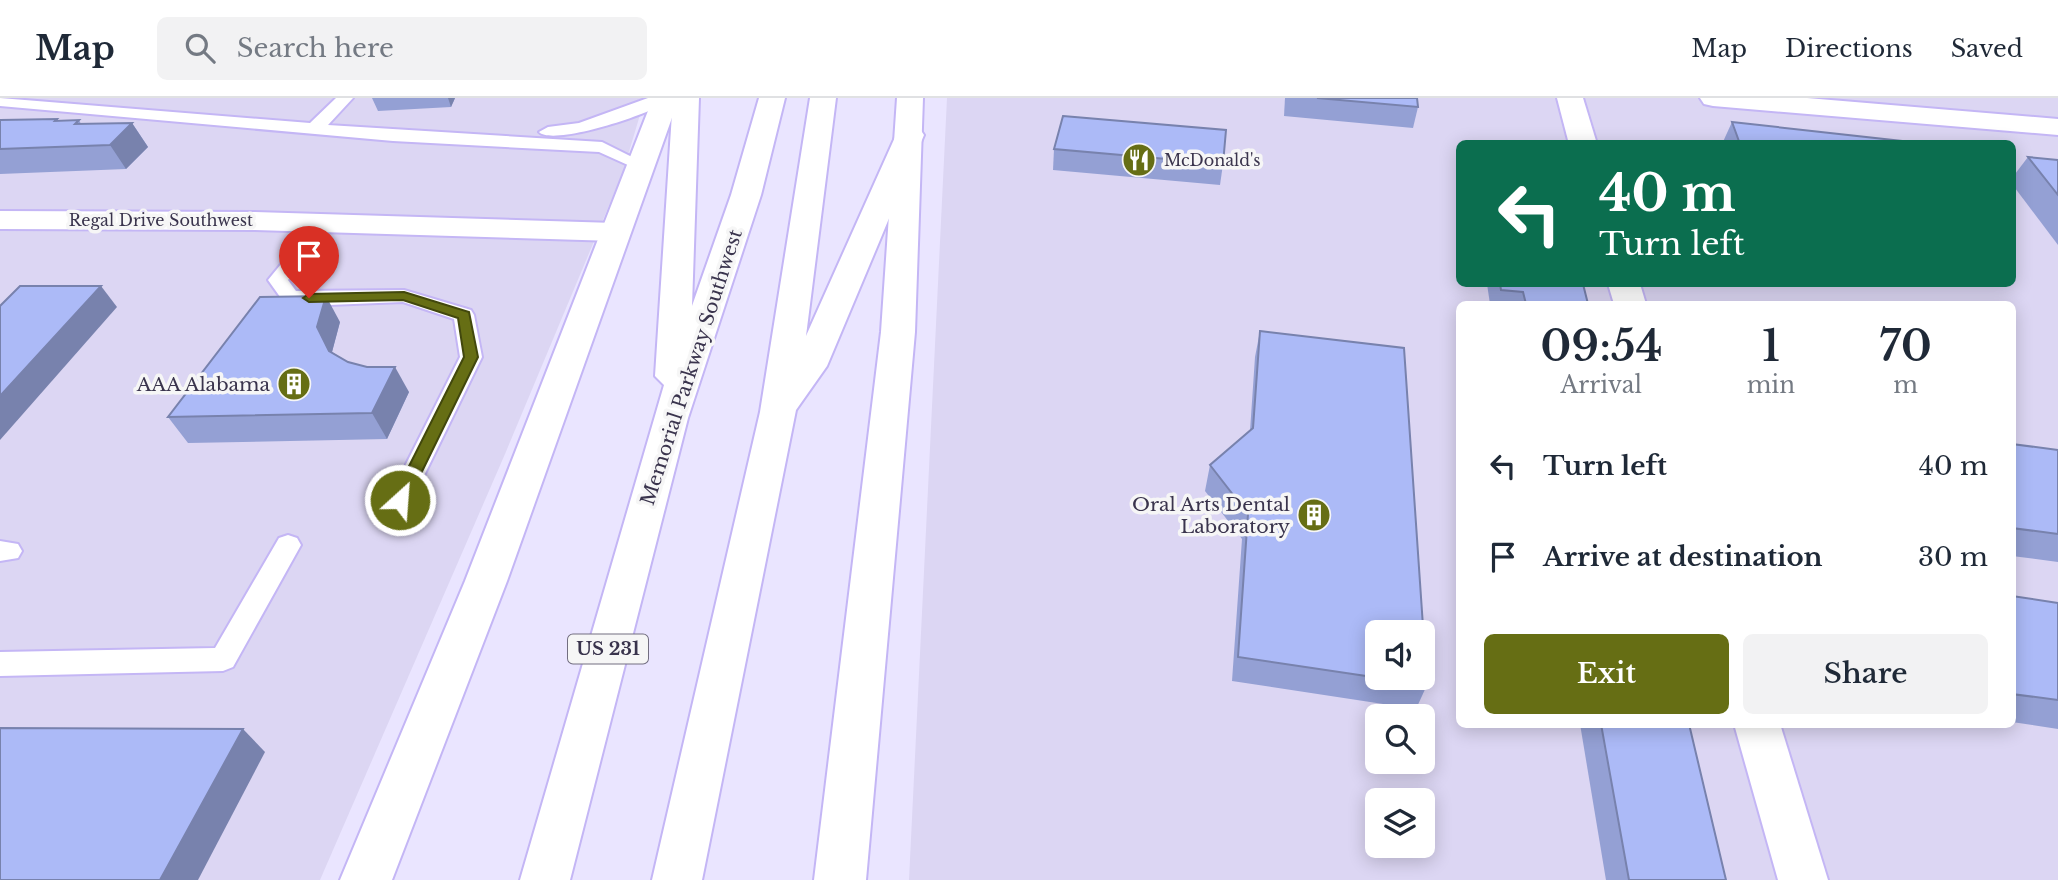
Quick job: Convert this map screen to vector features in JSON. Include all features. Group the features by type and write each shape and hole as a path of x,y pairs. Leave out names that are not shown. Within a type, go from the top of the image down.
{"main road":[{"path":"366,880 486,581 665,98"},
{"path":"670,418 685,98"},
{"name":"Memorial Parkway Southwest","path":"545,880 670,418 746,195 772,98"},
{"path":"677,880 778,412 823,98"},
{"path":"1570,98 1582,140"},
{"path":"1713,98 2058,127"},
{"path":"778,412 810,366 910,116"},
{"path":"841,880 898,332 910,116"},
{"name":"Regal Drive Southwest","path":"0,219 325,223 615,232"},
{"path":"1758,728 1804,880"}],"lane":[{"path":"314,129 345,98"},
{"path":"492,139 582,128 665,98"},
{"path":"0,101 393,136 492,139 602,148 639,165"},
{"path":"325,223 278,280 289,297 329,299 404,296 464,315 471,357 400,500"},
{"path":"0,664 223,659 288,545"}],"shaded area":[{"path":"0,98 645,98 623,172 505,454 320,880 0,880"},
{"path":"947,98 2058,98 2058,880 909,880"}],"building":[{"path":"1317,98 1417,98 1418,107"},
{"path":"1063,116 1226,130 1223,164 1054,149"},
{"path":"57,119 55,121 79,120 75,124 132,123 110,145 0,149 0,120"},
{"path":"1732,122 1893,140 1739,140"},
{"path":"2028,157 2058,160 2058,195"},
{"path":"20,286 101,286 0,396 0,306"},
{"path":"1500,287 1584,287 1587,301 1525,301 1523,292 1501,290"},
{"name":"AAA Alabama","path":"326,296 317,327 329,351 348,362 367,367 395,367 372,413 168,417 260,297"},
{"name":"Oral Arts Dental Laboratory","path":"1260,331 1404,348 1423,620 1365,620 1365,676 1238,657 1248,514 1210,465 1253,428"},
{"path":"2016,445 2058,450 2058,534 2016,529"},
{"path":"2016,597 2058,603 2058,700 2016,695"},
{"path":"0,728 243,729 160,880 0,880"},
{"path":"1602,728 1690,728 1726,880 1629,880"}],"place":[{"name":"McDonald's","path":"1139,160"},
{"name":"AAA Alabama","path":"294,384"},
{"name":"Oral Arts Dental Laboratory","path":"1314,515"}],"route":[{"path":"309,298 404,296 464,315 471,357 400,500"}]}
